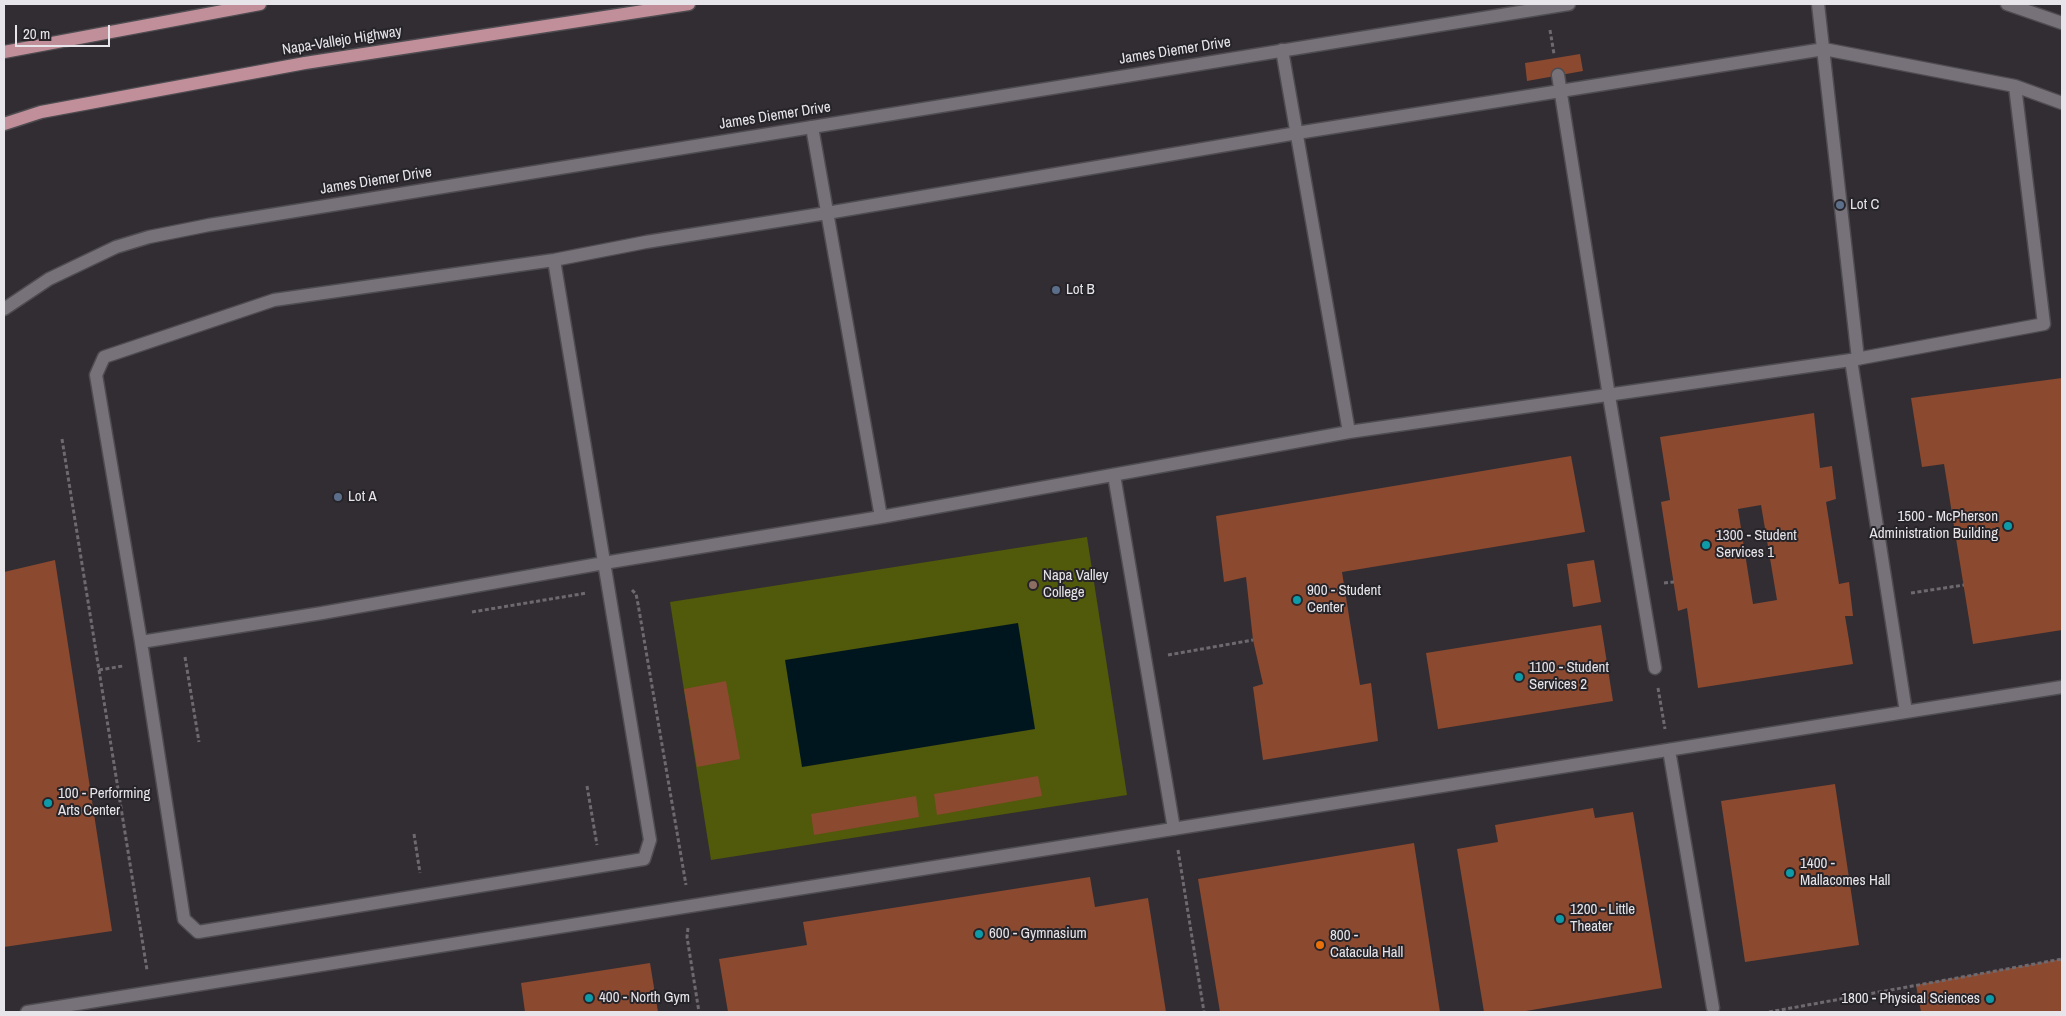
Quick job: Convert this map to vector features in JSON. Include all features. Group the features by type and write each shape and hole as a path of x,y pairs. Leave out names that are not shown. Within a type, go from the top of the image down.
{"main road":[{"path":"4,52 260,4"},
{"name":"Napa-Vallejo Highway","path":"4,124 41,112 305,63 689,4"}],"street":[{"name":"James Diemer Drive","path":"4,309 49,279 73,267 116,248 149,237 252,218 1568,4"},
{"path":"1818,4 1854,360 1906,712"},
{"path":"2007,4 2062,23"},
{"path":"554,260 650,840 644,859 198,932 184,919 141,642 96,375 104,357 274,300 554,260 646,242 1297,133 1824,49 2015,86 2062,103"},
{"path":"1282,50 1349,432"},
{"path":"1558,75 1608,396 1655,668"},
{"path":"141,642 322,614 604,563 881,517 1349,432 1854,360 2044,324 2015,86"},
{"path":"812,127 881,517"},
{"path":"1114,476 1174,828"},
{"path":"27,1012 2062,687"},
{"path":"1669,750 1713,1008"}],"path":[{"path":"1547,7 1555,58"},
{"path":"62,439 151,993"},
{"path":"1888,597 1964,585"},
{"path":"466,613 628,586 636,594 689,906 687,937 699,1012"},
{"path":"1145,659 1253,640"},
{"path":"99,670 194,656"},
{"path":"185,657 199,742"},
{"path":"1655,668 1669,750"},
{"path":"1174,828 1204,1012"},
{"path":"1769,1012 2062,959"}],"green space":[{"path":"1087,537 1127,795 711,860 670,602"}],"water":[{"path":"1018,623 1035,729 802,767 785,660"}],"building":[{"path":"1580,54 1583,71 1527,81 1525,63"},
{"name":"1500 - McPherson Administration Building","path":"2062,378 2062,630 1973,644 1944,464 1922,467 1911,398"},
{"name":"1300 - Student Services 1","path":"1814,413 1820,468 1832,466 1836,499 1826,502 1839,584 1849,582 1853,616 1845,616 1853,664 1698,688 1687,608 1678,611 1661,502 1670,500 1660,437","holes":["1761,505 1777,600 1753,604 1738,509"]},
{"name":"900 - Student Center","path":"1571,456 1585,532 1342,572 1360,685 1371,683 1378,741 1263,760 1253,687 1263,684 1253,640 1246,577 1224,582 1216,516"},
{"name":"100 - Performing Arts Center","path":"55,560 112,931 4,947 4,572"},
{"path":"1594,560 1601,602 1573,607 1567,564"},
{"name":"1100 - Student Services 2","path":"1601,625 1613,701 1438,729 1426,653"},
{"path":"726,681 740,759 697,767 684,689"},
{"path":"1038,776 1042,796 937,815 934,794"},
{"name":"1400 - Mallacomes Hall","path":"1835,784 1859,945 1745,962 1721,801"},
{"path":"916,796 919,817 814,835 811,814"},
{"name":"1200 - Little Theater","path":"1593,808 1595,818 1633,812 1662,988 1520,1012 1484,1012 1457,849 1498,842 1495,825"},
{"name":"800 - Catacula Hall","path":"1414,843 1440,1012 1220,1012 1198,879"},
{"name":"600 - Gymnasium","path":"1090,877 1095,907 1148,898 1166,1012 728,1012 719,959 807,945 803,922"},
{"name":"1800 - Physical Sciences","path":"2062,959 2062,1012 1921,1012 1916,985"},
{"name":"400 - North Gym","path":"650,963 658,1012 525,1012 521,983"}],"place":[{"name":"Lot C","path":"1840,205"},
{"name":"Lot B","path":"1056,290"},
{"name":"Lot A","path":"338,497"},
{"name":"1500 - McPherson Administration Building","path":"2008,526"},
{"name":"1300 - Student Services 1","path":"1706,545"},
{"name":"Napa Valley College","path":"1033,585"},
{"name":"900 - Student Center","path":"1297,600"},
{"name":"1100 - Student Services 2","path":"1519,677"},
{"name":"100 - Performing Arts Center","path":"48,803"},
{"name":"1400 - Mallacomes Hall","path":"1790,873"},
{"name":"1200 - Little Theater","path":"1560,919"},
{"name":"600 - Gymnasium","path":"979,934"},
{"name":"800 - Catacula Hall","path":"1320,945"},
{"name":"400 - North Gym","path":"589,998"},
{"name":"1800 - Physical Sciences","path":"1990,999"}]}
